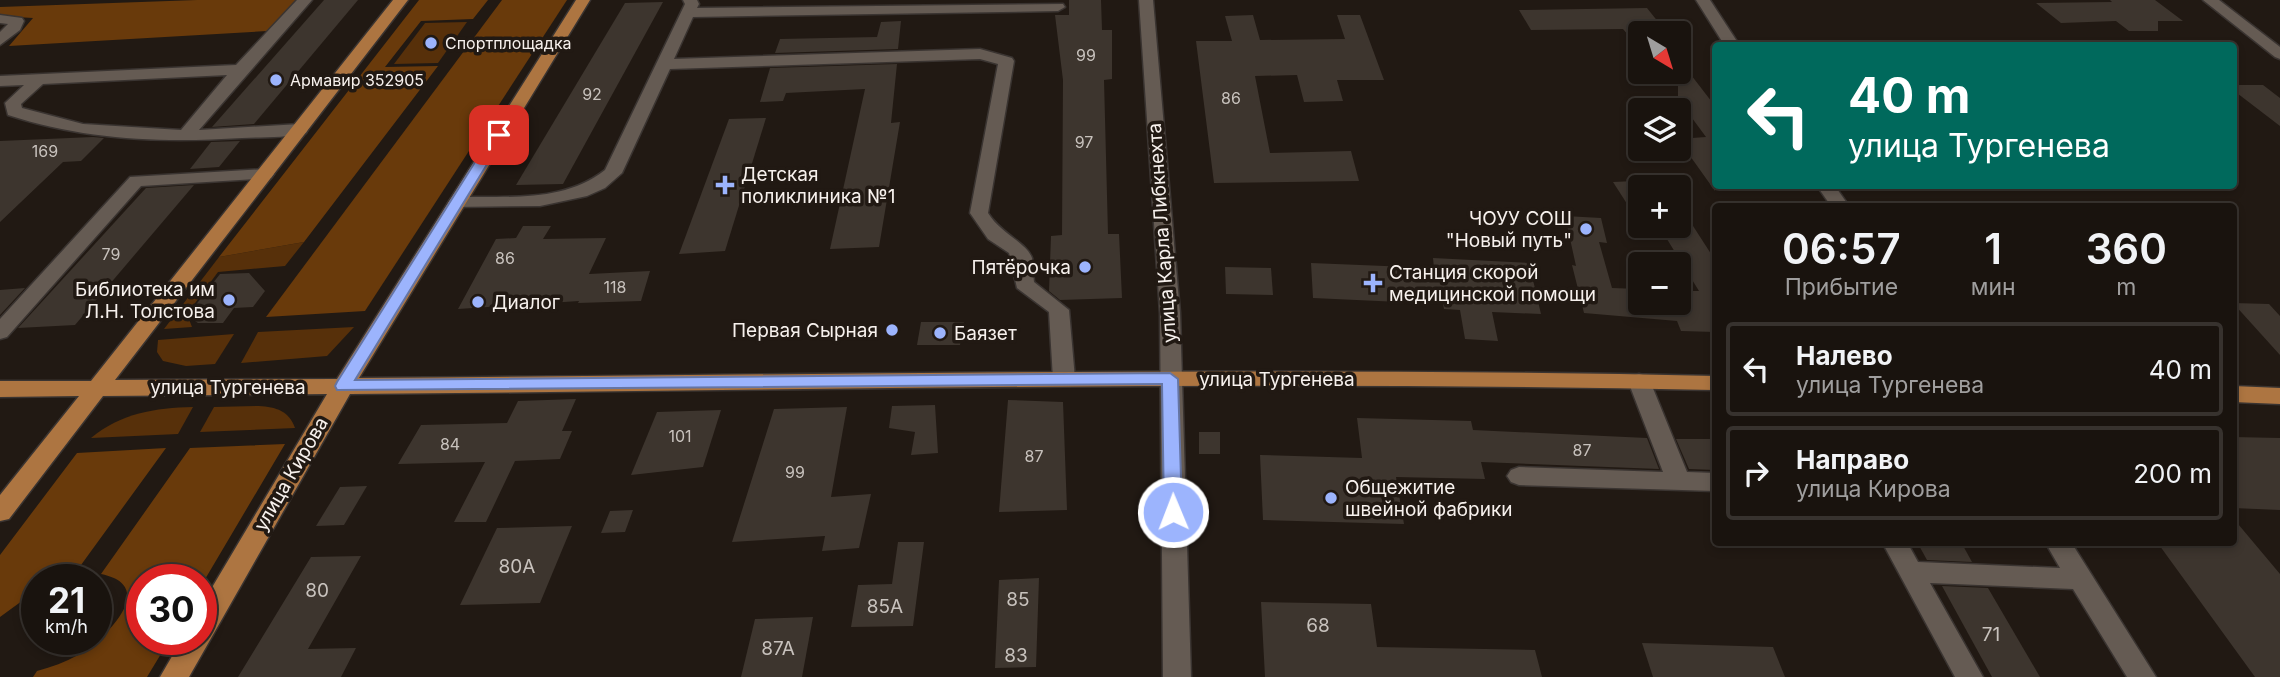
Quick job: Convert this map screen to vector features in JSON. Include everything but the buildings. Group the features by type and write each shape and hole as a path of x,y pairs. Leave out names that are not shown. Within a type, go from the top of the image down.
{"main road":[{"path":"0,512 401,0"},
{"name":"улица Кирова","path":"217,602 343,386 583,0"},
{"name":"улица Тургенева","path":"0,389 1064,379 1712,383"},
{"path":"2237,394 2280,396"},
{"path":"174,677 187,655"}],"street":[{"path":"186,136 240,70 305,0"},
{"name":"улица Карла Либкнехта","path":"1146,0 1170,313 1177,677"},
{"path":"1703,0 1730,42"},
{"path":"2210,0 2280,54"},
{"path":"457,203 553,199 583,194 601,186 613,173 689,6 1058,6"},
{"path":"0,19 17,21 15,27 0,40"},
{"path":"664,64 980,54 1006,61 979,213 988,230 1001,243 1017,249 1022,258 1024,284 1059,310 1064,379"},
{"path":"0,81 240,70"},
{"path":"39,79 13,103 15,111 69,128 186,136 300,129"},
{"path":"0,332 136,181 265,174"},
{"path":"1639,381 1679,481"},
{"path":"1519,475 1712,482"},
{"path":"1896,546 1969,677"},
{"path":"2059,546 2142,677"},
{"path":"1910,572 2080,579"}],"shaded area":[{"path":"197,0 296,0 267,31 9,46 33,18 0,16 0,7"},
{"path":"419,0 488,0 473,19 421,21 385,67 438,66 304,242 219,257"},
{"path":"502,0 567,0 365,311 266,317"},
{"name":"Спортплощадка","path":"467,22 438,63 394,64 425,23"},
{"path":"304,242 285,266 218,272 187,314 192,327 164,329 219,257"},
{"path":"354,327 327,356 241,363 258,332"},
{"path":"234,334 215,364 186,366 163,361 157,352 158,340"},
{"path":"259,406 281,411 295,428 200,432 214,407"},
{"path":"193,407 178,434 91,438 126,417 165,409"},
{"path":"285,444 214,564 126,564 126,589 112,578 112,564 108,564 190,448"},
{"path":"166,448 82,564 21,564 21,602 0,617 0,555 77,453"},
{"path":"126,603 126,655 160,655 147,677 33,677 37,671 78,655 112,655 112,627"}],"place":[{"name":"Спортплощадка","path":"431,43"},
{"name":"Армавир 352905","path":"276,80"},
{"name":"Детская поликлиника №1","path":"725,185"},
{"name":"ЧОУУ СОШ \"Новый путь\"","path":"1586,229"},
{"name":"Пятёрочка","path":"1085,267"},
{"name":"Станция скорой медицинской помощи","path":"1373,283"},
{"name":"Библиотека им Л.Н. Толстова","path":"229,300"},
{"name":"Диалог","path":"478,302"},
{"name":"Первая Сырная","path":"892,330"},
{"name":"Баязет","path":"940,333"},
{"name":"Общежитие швейной фабрики","path":"1331,498"}],"route":[{"path":"499,135 343,386 1170,379 1173,512"}]}
